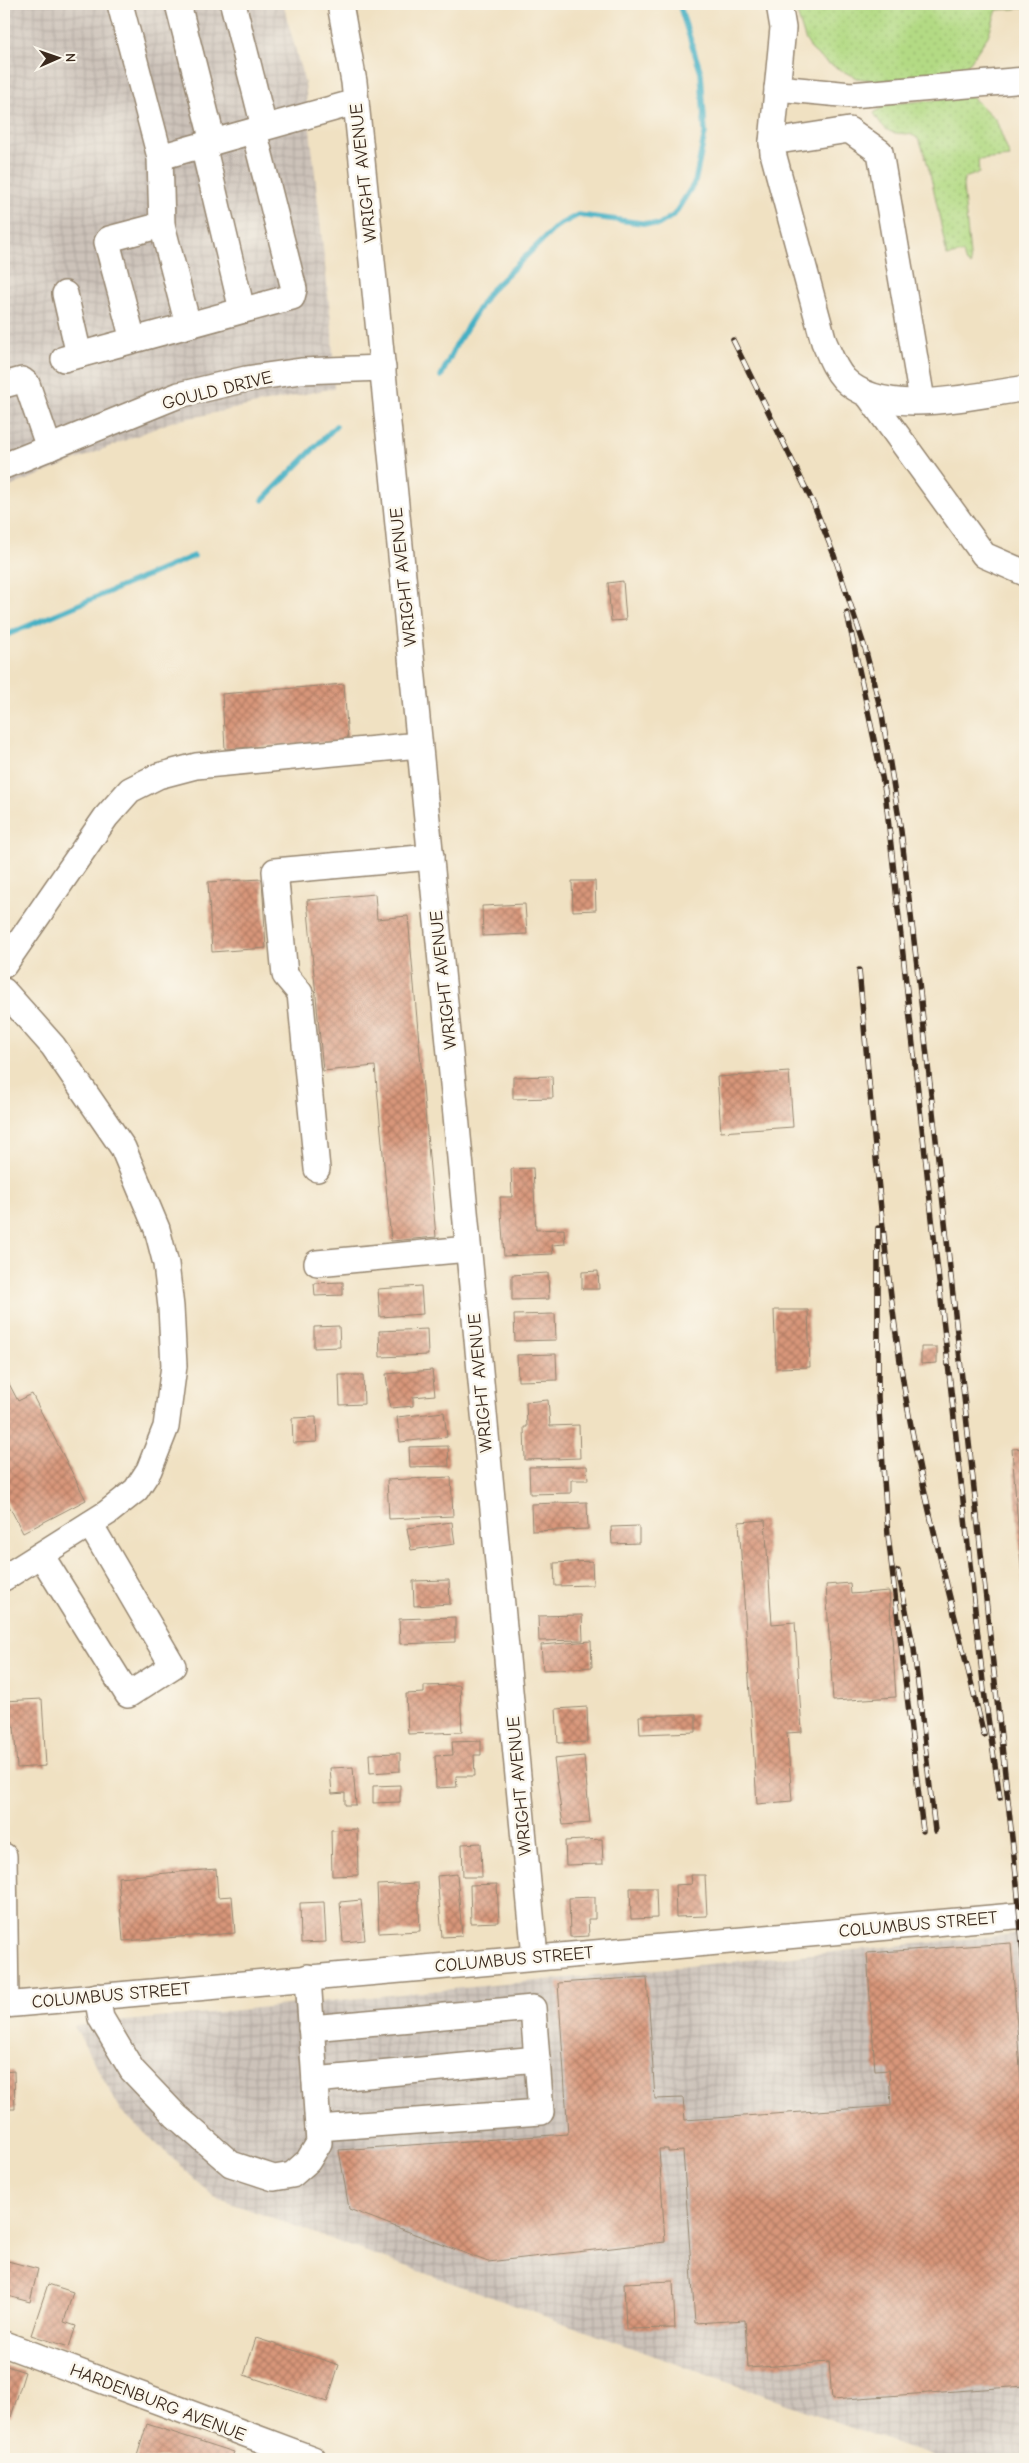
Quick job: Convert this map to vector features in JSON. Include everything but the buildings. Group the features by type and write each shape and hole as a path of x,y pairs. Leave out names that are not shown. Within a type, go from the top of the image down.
{"street":[{"path":"120,4 160,157 162,225 188,325"},
{"path":"178,4 242,310"},
{"path":"65,294 72,357 292,297 294,293 233,4"},
{"name":"WRIGHT AVENUE","path":"340,4 356,102 383,368 535,1957"},
{"path":"779,4 783,28 772,142 824,342 833,364 844,378 868,395 984,555 1025,573"},
{"path":"776,88 851,95 1025,80"},
{"path":"160,157 356,102"},
{"path":"772,142 850,130 880,152 922,400"},
{"path":"133,340 107,242 109,239 162,225"},
{"name":"GOULD DRIVE","path":"4,466 179,395 246,379 301,371 383,368"},
{"path":"4,385 22,380 27,384 49,448"},
{"path":"868,395 900,402 1021,389"},
{"path":"4,965 106,817 130,790 158,776 196,766 419,745"},
{"path":"317,1169 300,993 285,976 275,871 431,857"},
{"path":"4,992 54,1046 123,1148 157,1228 166,1264 172,1307 174,1366 166,1427 148,1470 136,1490 90,1524 4,1578"},
{"path":"316,1262 468,1249"},
{"path":"41,1555 128,1695 173,1666 90,1524"},
{"path":"4,1856 5,2005"},
{"name":"COLUMBUS STREET","path":"5,2005 1025,1915"},
{"path":"97,1996 101,2018 132,2070 176,2116 231,2164 274,2178 292,2175 308,2161 319,2143 308,1977"},
{"path":"311,2028 533,2008 541,2112 318,2128"},
{"path":"315,2080 537,2059"},
{"name":"HARDENBURG AVENUE","path":"4,2344 256,2450 313,2459"}],"shaded area":[{"path":"4,4 283,4 305,84 332,330 334,388 171,422 4,489"},
{"path":"1017,1934 1025,2023 1025,2459 940,2459 214,2197 121,2111 74,2026"}],"green space":[{"path":"794,4 1025,4 1025,8 997,10 988,36 970,62 954,75 876,81 856,78 826,62 812,50 805,39"},
{"path":"972,97 996,120 1010,157 978,160 979,173 964,178 963,186 971,266 965,261 963,253 947,256 931,177 918,139 915,136 894,133 886,129 874,113 887,104"}],"waterway":[{"path":"441,376 456,345 489,292 557,226 578,215 658,225 674,215 695,182 705,133 701,73 679,4"},
{"path":"263,500 336,426"},
{"path":"4,636 194,556"}],"railway":[{"path":"733,340 814,505 834,555 865,648 882,715 901,831 919,983 1017,1884 1025,1977"},
{"path":"847,613 885,791 984,1691 1000,1798"},
{"path":"859,970 884,1235 905,1393 932,1522 984,1735"},
{"path":"878,1228 878,1397 888,1535 923,1831"},
{"path":"898,1571 914,1649 935,1831"}]}
